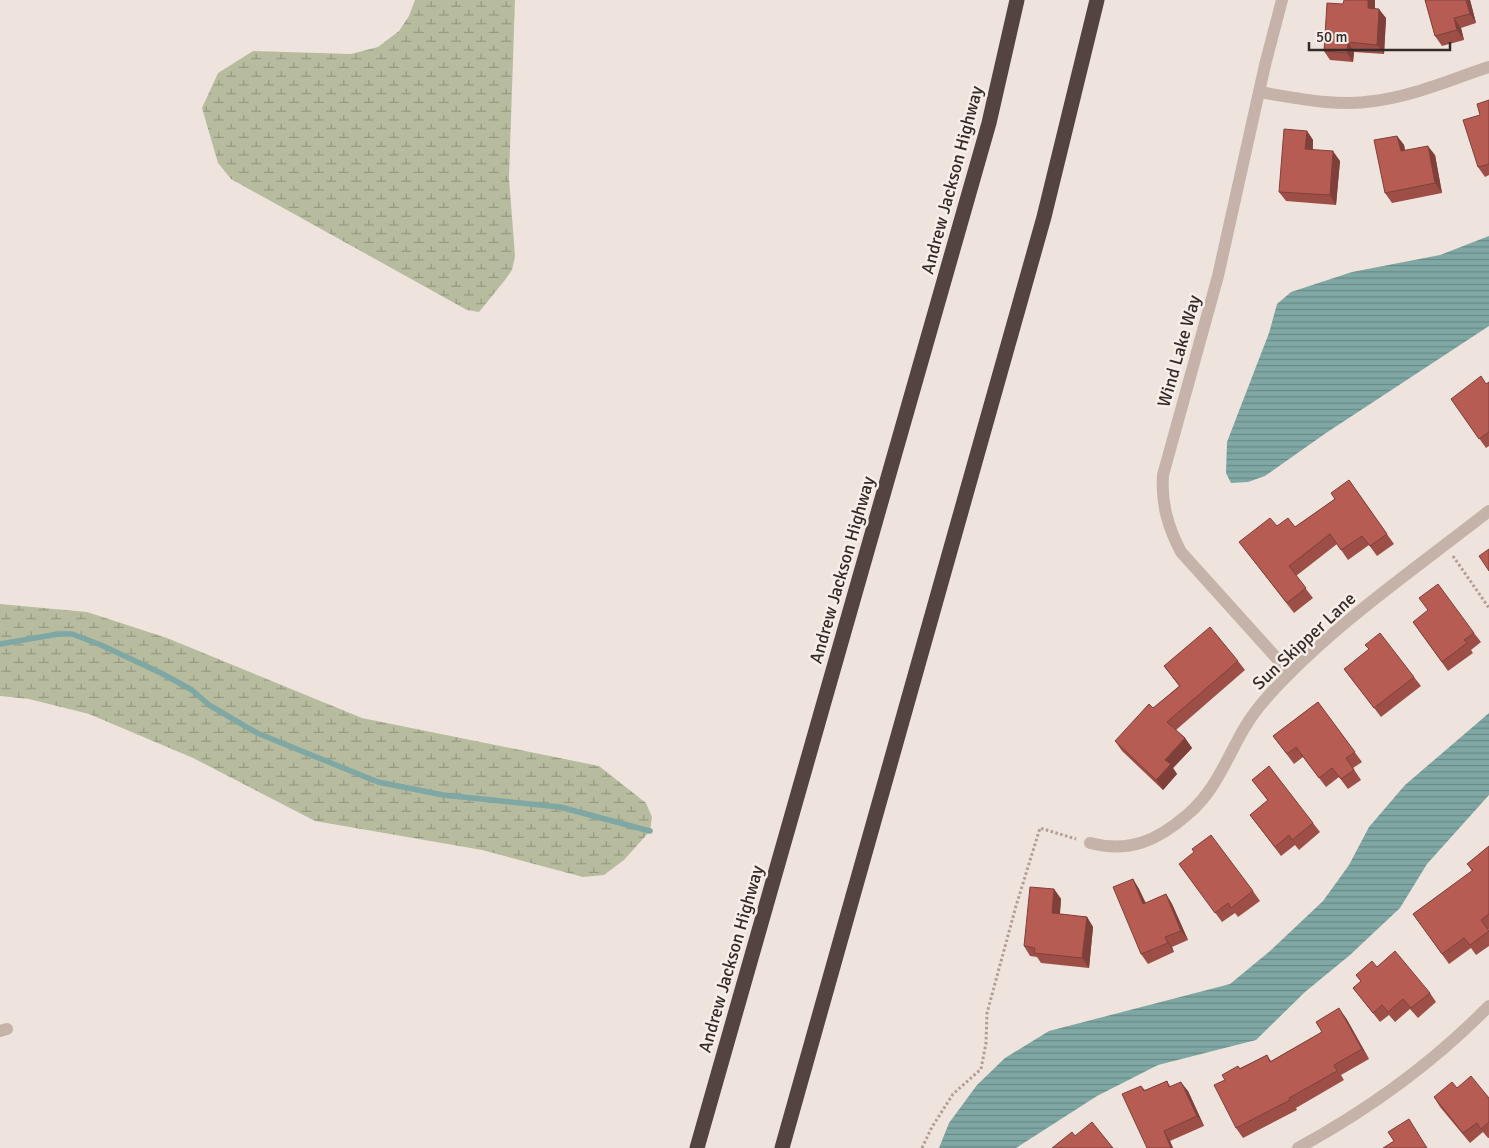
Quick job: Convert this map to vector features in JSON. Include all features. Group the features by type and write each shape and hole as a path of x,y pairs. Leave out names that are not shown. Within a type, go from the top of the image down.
{"highway":[{"name":"Andrew Jackson Highway","path":"697,1148 989,123 1016,0"},
{"path":"782,1148 1044,217 1097,0"}],"street":[{"name":"Wind Lake Way","path":"1282,0 1267,57 1218,276 1163,475 1162,494 1171,533 1181,552 1290,673"},
{"path":"1259,92 1331,102 1373,102 1417,91 1489,66"},
{"name":"Sun Skipper Lane","path":"1090,843 1104,847 1134,846 1152,839 1172,827 1188,814 1213,786 1245,725 1290,673 1387,589 1489,512"},
{"path":"1298,1148 1366,1108 1415,1072 1440,1052 1489,1006"}],"path":[{"path":"1445,546 1489,608"},
{"path":"922,1148 932,1127 953,1094 981,1069 986,1043 987,1013 1040,828 1090,843"}],"green space":[{"path":"415,0 515,0 509,178 515,256 512,270 479,312 467,310 231,179 218,163 202,108 218,73 253,51 351,54 378,47 399,31 409,16"},
{"path":"0,604 87,612 167,638 362,718 599,766 646,803 652,817 650,831 624,860 604,875 583,877 482,850 315,821 193,758 89,714 29,699 0,696"}],"water":[{"path":"1489,236 1489,326 1326,433 1265,476 1248,482 1231,483 1226,473 1227,442 1269,333 1277,304 1291,292 1352,272 1440,255"},
{"path":"1489,713 1489,795 1427,864 1400,908 1350,955 1305,992 1256,1040 1158,1065 1097,1096 1016,1148 939,1148 949,1123 977,1085 1005,1058 1049,1031 1230,984 1270,951 1323,901 1349,865 1369,827 1405,785"}],"building":[{"path":"1344,0 1368,0 1368,8 1379,9 1377,45 1348,42 1347,53 1324,51 1327,3 1343,4"},
{"path":"1425,0 1466,0 1470,14 1454,18 1457,30 1435,36"},
{"path":"1489,100 1489,164 1478,167 1463,120 1480,115 1477,104"},
{"path":"1284,129 1307,131 1305,149 1333,151 1330,195 1279,192"},
{"path":"1397,136 1401,151 1428,146 1435,183 1385,193 1374,140"},
{"path":"1481,376 1486,384 1489,382 1489,432 1479,439 1451,399"},
{"path":"1349,480 1387,534 1370,546 1362,536 1341,550 1330,534 1289,566 1306,588 1287,603 1239,542 1270,518 1277,526 1288,518 1295,527 1335,499 1331,493"},
{"path":"1489,549 1489,571 1479,556"},
{"path":"1438,584 1474,633 1464,640 1467,643 1442,662 1413,622 1428,610 1419,598"},
{"path":"1210,627 1238,661 1167,722 1185,738 1165,760 1171,764 1156,780 1115,741 1149,704 1153,708 1180,686 1164,666"},
{"path":"1380,633 1414,677 1374,708 1344,669 1369,649 1365,645"},
{"path":"1318,702 1355,752 1346,758 1354,770 1341,779 1332,768 1319,778 1296,747 1287,754 1273,736"},
{"path":"1269,766 1313,823 1292,840 1289,835 1275,847 1250,815 1268,800 1252,780"},
{"path":"1211,835 1253,891 1231,908 1228,903 1215,913 1179,864 1194,852 1192,849"},
{"path":"1489,846 1489,914 1481,920 1489,931 1470,945 1464,938 1442,954 1413,914 1473,870 1467,864"},
{"path":"1133,879 1143,904 1166,894 1181,931 1165,937 1168,943 1141,954 1113,887"},
{"path":"1030,887 1054,889 1052,913 1087,917 1082,958 1034,953 1035,948 1024,946"},
{"path":"1395,951 1430,993 1411,1008 1403,999 1388,1012 1382,1005 1373,1013 1353,988 1361,981 1356,975 1372,961 1377,967"},
{"path":"1339,1008 1362,1049 1334,1065 1337,1071 1289,1098 1290,1100 1236,1128 1214,1085 1225,1080 1222,1075 1238,1066 1240,1069 1267,1055 1270,1062 1322,1032 1316,1022"},
{"path":"1471,1076 1489,1098 1489,1122 1481,1129 1477,1123 1463,1133 1434,1097 1452,1082 1457,1088"},
{"path":"1167,1081 1169,1087 1181,1082 1197,1116 1164,1131 1171,1148 1147,1148 1122,1094 1141,1086 1144,1091"},
{"path":"1409,1119 1427,1148 1383,1148 1394,1141 1388,1132"},
{"path":"1092,1122 1113,1148 1052,1148 1072,1132 1075,1136"}],"waterway":[{"path":"0,644 58,634 72,634 101,645 161,673 192,690 209,705 257,733 378,782 443,795 560,807 650,831"}]}
